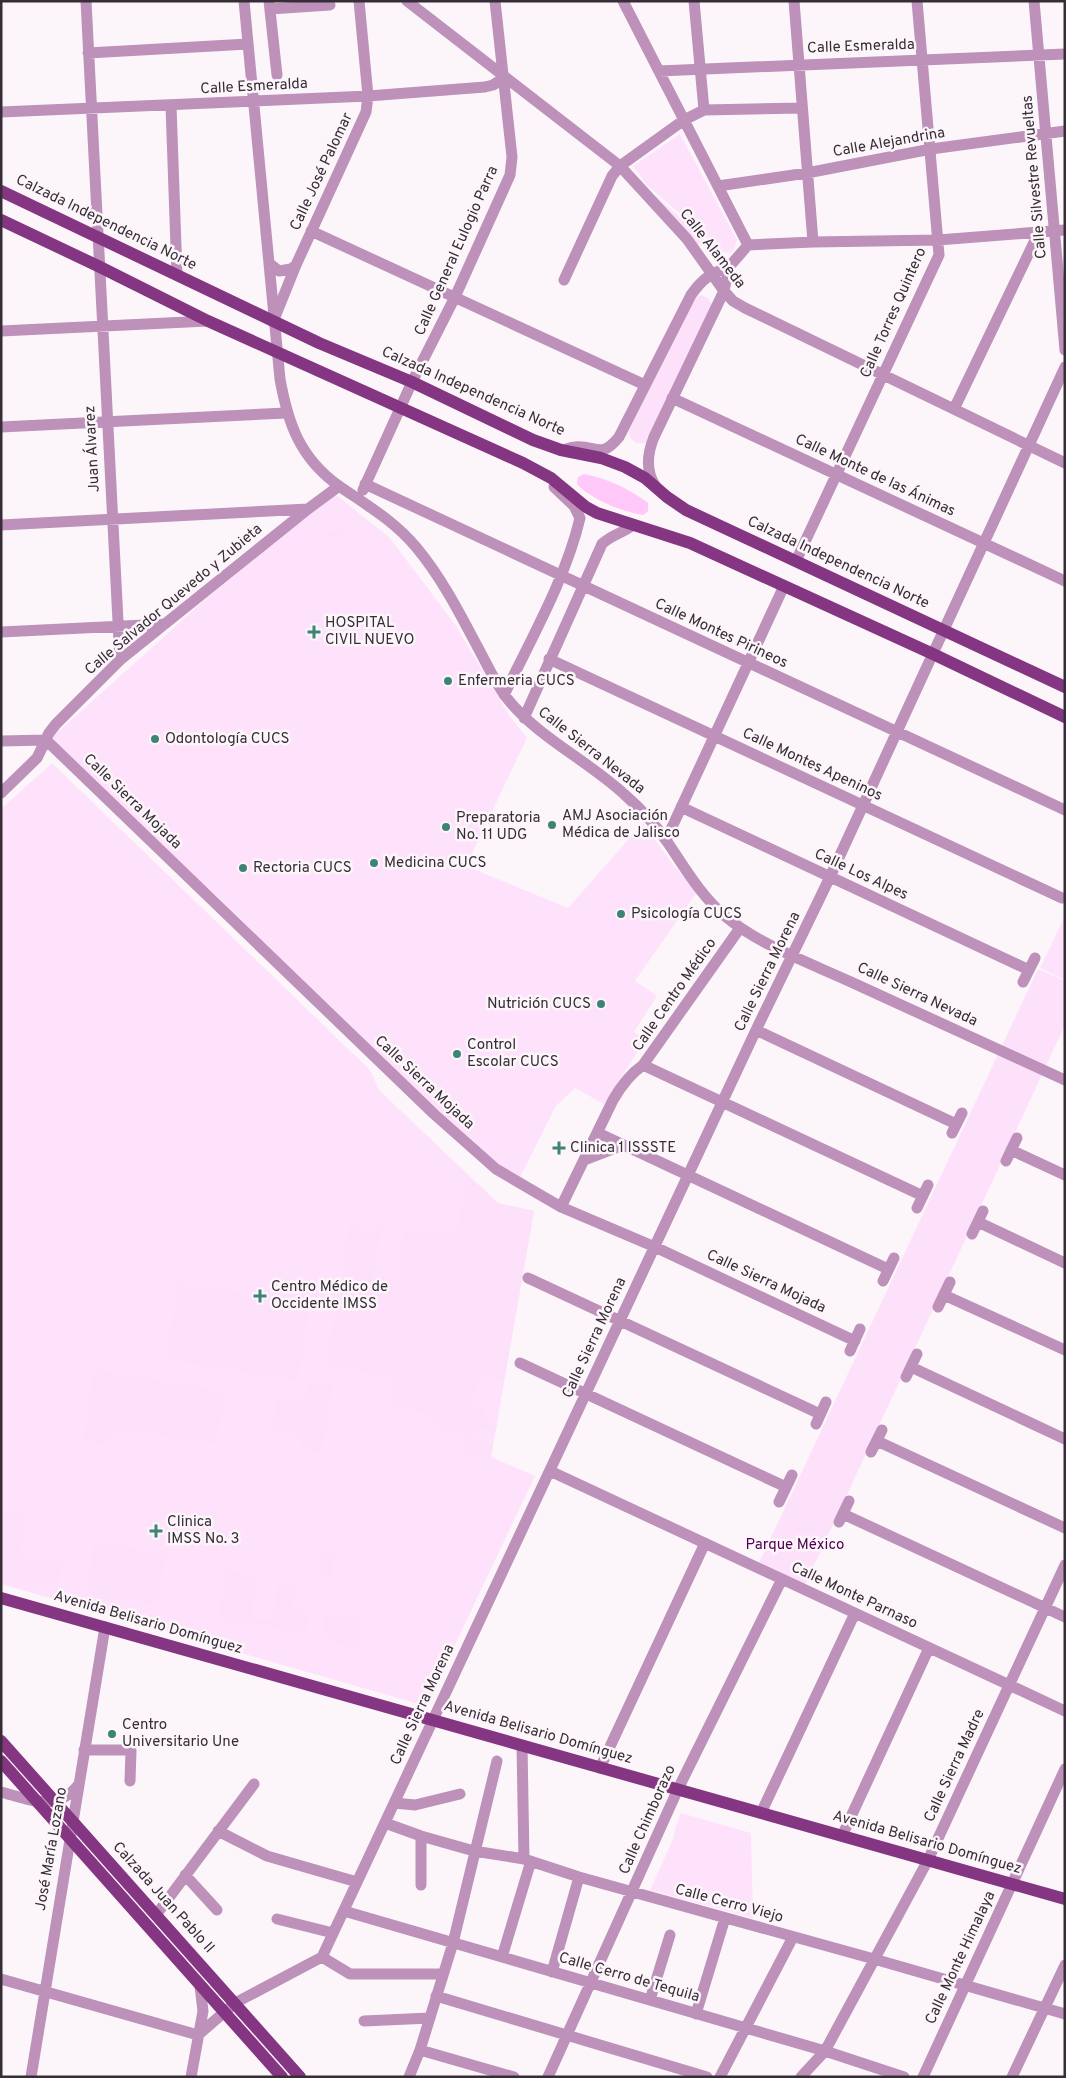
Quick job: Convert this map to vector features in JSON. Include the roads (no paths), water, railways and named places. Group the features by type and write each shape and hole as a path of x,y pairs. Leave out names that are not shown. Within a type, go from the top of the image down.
{"main road":[{"name":"Calzada Independencia Norte","path":"1,191 319,342 412,382 533,440 561,450 601,458 625,468 645,478 686,510 1065,687"},
{"path":"1,220 208,320 523,463 551,478 586,507 597,513 690,543 933,654 1065,717"},
{"name":"Avenida Belisario Domínguez","path":"1,1598 1065,1899"},
{"name":"Calzada Juan Pablo II","path":"1,1741 300,2077"},
{"name":"Calzada Juan Pablo II","path":"1,1761 282,2077"}],"street":[{"name":"Juan Álvarez","path":"86,1 106,422 120,660"},
{"name":"Calle Sierra Nevada","path":"244,1 277,351 286,413 303,449 318,467 339,486 373,507 402,531 428,562 453,600 504,695 524,718 551,740 583,760 624,794 666,840 710,903 740,928 792,955 1065,1080"},
{"name":"Calle José Palomar","path":"274,320 296,264 366,112 368,96 359,1"},
{"name":"Calle Alameda","path":"406,1 620,166 688,239 711,274 734,301 1065,462"},
{"name":"Calle General Eulogio Parra","path":"359,498 510,175 512,166 495,1"},
{"path":"623,1 748,245"},
{"path":"694,1 704,110"},
{"path":"794,1 813,242"},
{"name":"Calle Torres Quintero","path":"796,561 939,255 917,1"},
{"name":"Calle Silvestre Revueltas","path":"1034,1 1046,134 1060,230 1065,350"},
{"path":"277,75 270,5 330,5"},
{"path":"88,53 248,44"},
{"name":"Calle Esmeralda","path":"659,71 1065,54"},
{"name":"Calle Esmeralda","path":"1,112 91,110 368,96 494,86 504,78"},
{"path":"171,106 176,275"},
{"path":"564,280 607,187 620,166 684,120 704,110 802,108"},
{"name":"Calle Alejandrina","path":"718,186 807,173 931,149 1065,131"},
{"path":"658,490 651,479 648,452 724,291 729,268 748,245 938,240 1060,230"},
{"path":"311,231 645,385"},
{"path":"954,409 1039,232"},
{"path":"269,263 279,271 291,269 296,264"},
{"path":"561,450 576,447 600,451 610,448 619,437 690,295 700,282 711,274 729,268"},
{"path":"1,330 208,320"},
{"path":"944,631 1065,367"},
{"name":"Calle Monte de las Ánimas","path":"672,398 1065,581"},
{"path":"1,427 286,413"},
{"path":"504,695 571,550 580,518 574,506 555,489 551,478"},
{"name":"Calle Montes Pirineos","path":"365,484 1065,810"},
{"name":"Calle Salvador Quevedo y Zubieta","path":"1,793 37,758 56,724 120,660 339,486"},
{"path":"1,525 308,509"},
{"path":"524,718 602,544 609,537 624,533 633,525"},
{"path":"666,840 784,586"},
{"path":"1,632 166,624"},
{"name":"Calle Sierra Morena","path":"322,1957 944,631"},
{"name":"Calle Montes Apeninos","path":"549,659 1062,899"},
{"path":"1,741 46,740"},
{"name":"Calle Sierra Mojada","path":"46,740 434,1114 496,1169 561,1207 655,1247 853,1346 860,1329"},
{"name":"Calle Los Alpes","path":"681,808 1029,970"},
{"name":"Calle Centro Médico","path":"561,1207 623,1084 631,1074 643,1066 740,928"},
{"path":"1023,982 1035,958"},
{"path":"756,1030 954,1129 962,1113"},
{"path":"643,1066 925,1191 917,1208"},
{"path":"598,1133 888,1269"},
{"path":"1006,1161 1017,1138"},
{"path":"584,1160 623,1145"},
{"path":"1011,1150 1065,1175"},
{"path":"972,1234 983,1211"},
{"path":"978,1222 1065,1263"},
{"path":"883,1281 894,1258"},
{"path":"528,1278 620,1321 818,1419 826,1402"},
{"path":"938,1308 950,1282"},
{"path":"944,1295 1065,1350"},
{"path":"916,1354 908,1372 1065,1439"},
{"path":"520,1363 786,1487"},
{"path":"871,1452 879,1435 1065,1528"},
{"name":"Calle Monte Parnaso","path":"550,1471 1065,1711"},
{"path":"779,1502 792,1475"},
{"path":"849,1501 841,1518 1065,1617"},
{"path":"600,1768 705,1543"},
{"name":"Calle Sierra Madre","path":"801,2077 824,2052 928,1860 1065,1565"},
{"name":"Calle Chimborazo","path":"548,2077 678,1789 782,1579"},
{"path":"762,1813 855,1613"},
{"name":"José María Lozano","path":"31,2077 104,1627"},
{"path":"842,1836 929,1648"},
{"path":"502,1957 528,1860 522,1745"},
{"path":"84,1750 131,1751 130,1781"},
{"path":"409,2077 420,2050 453,1943 497,1761"},
{"name":"Calle Monte Himalaya","path":"923,2077 1065,1770"},
{"path":"1,1792 38,1802 55,1802 68,1795 79,1784"},
{"path":"156,1915 254,1784"},
{"path":"394,1803 415,1805 460,1794"},
{"name":"Calle Cerro Viejo","path":"385,1823 420,1836 474,1851 528,1860 578,1877 1065,2014"},
{"path":"218,1831 267,1856 357,1882"},
{"path":"420,1836 420,1885"},
{"path":"185,1875 217,1910"},
{"path":"552,1972 578,1877"},
{"name":"Calle Cerro de Tequila","path":"344,1910 589,1984 746,2028 904,2077"},
{"path":"696,2014 725,1918"},
{"path":"278,1919 333,1933"},
{"path":"650,2000 670,1935"},
{"path":"720,2077 793,1937"},
{"path":"198,2035 235,2004 322,1957 350,1974 443,1974"},
{"path":"1012,2077 1065,1965"},
{"path":"1,1979 198,2035"},
{"path":"191,2077 203,2011 200,1986"},
{"path":"436,1996 707,2077"},
{"path":"364,2021 430,2018"},
{"path":"420,2050 514,2077"}],"place":[{"name":"HOSPITAL CIVIL NUEVO","path":"314,632"},
{"name":"Enfermeria CUCS","path":"448,681"},
{"name":"Odontología CUCS","path":"155,739"},
{"name":"AMJ Asociación Médica de Jalisco","path":"552,825"},
{"name":"Preparatoria No. 11 UDG","path":"446,827"},
{"name":"Medicina CUCS","path":"374,863"},
{"name":"Rectoria CUCS","path":"243,868"},
{"name":"Psicología CUCS","path":"621,914"},
{"name":"Nutrición CUCS","path":"601,1004"},
{"name":"Control Escolar CUCS","path":"457,1054"},
{"name":"Clinica 1 ISSSTE","path":"559,1148"},
{"name":"Centro Médico de Occidente IMSS","path":"260,1296"},
{"name":"Clinica IMSS No. 3","path":"156,1531"},
{"name":"Centro Universitario Une","path":"112,1734"}],"park label":[{"name":"Parque México","path":"795,1545"}]}
